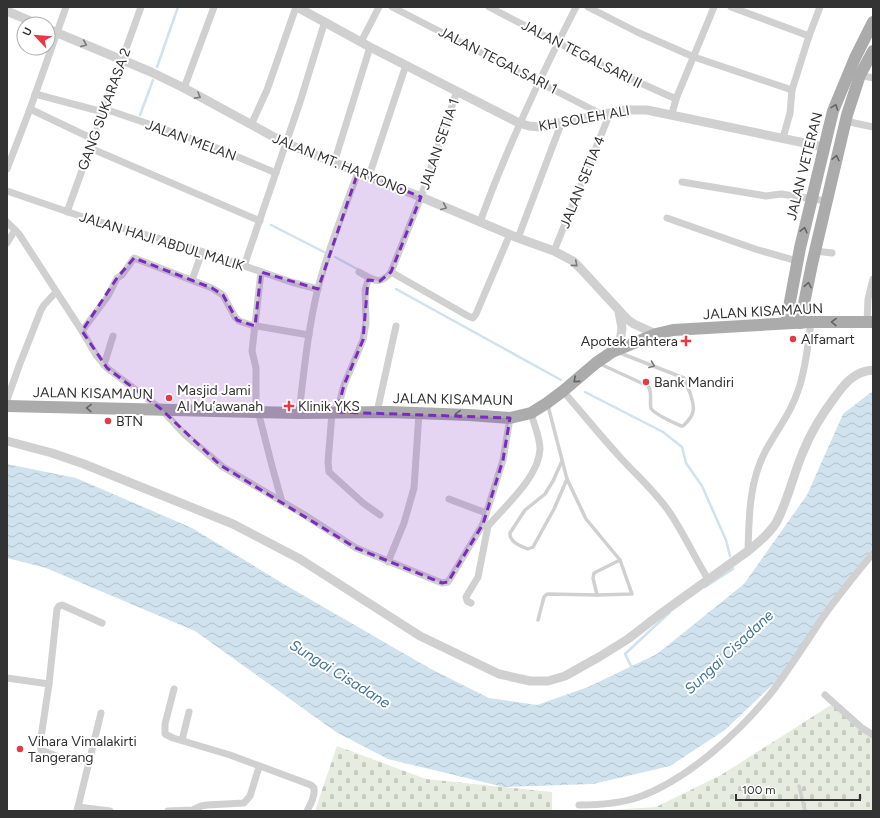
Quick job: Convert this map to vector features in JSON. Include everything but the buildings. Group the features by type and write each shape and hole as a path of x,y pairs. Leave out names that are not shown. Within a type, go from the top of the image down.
{"main road":[{"name":"JALAN VETERAN","path":"786,323 797,261 833,111 855,58 873,22"},
{"name":"JALAN VETERAN","path":"806,322 815,250 845,121 860,75 873,51"},
{"name":"JALAN KISAMAUN","path":"7,406 299,413 420,413 510,418 531,413 563,391 596,363 617,350 656,334 673,330 786,323 870,322"}],"street":[{"path":"56,23 66,7"},
{"name":"GANG SUKARASA 2","path":"67,212 141,7"},
{"path":"184,88 214,7"},
{"path":"251,125 267,90 297,7"},
{"name":"KH SOLEH ALI","path":"297,7 370,47 519,123 535,127 561,124 638,109 672,114 824,147"},
{"path":"361,42 379,7"},
{"name":"JALAN TEGALSARI 1","path":"392,7 607,114"},
{"name":"JALAN TEGALSARI II","path":"489,7 605,67 676,100"},
{"path":"480,222 519,123 576,7"},
{"path":"588,7 637,32 694,57 792,90"},
{"path":"672,114 676,100 714,7"},
{"path":"731,7 809,36"},
{"path":"783,138 790,113 792,90 820,7"},
{"path":"7,11 19,16"},
{"path":"244,266 300,102 325,21"},
{"name":"JALAN MT. HARYONO","path":"56,32 184,88 285,143 554,251 573,261 619,312 634,324 656,334"},
{"path":"334,163 370,47"},
{"path":"7,169 30,109 45,56"},
{"path":"369,176 406,65"},
{"path":"860,75 873,78"},
{"name":"JALAN SETIA 1","path":"391,272 421,197 457,91"},
{"name":"JALAN MELAN","path":"35,94 104,110 137,120 206,144 276,173"},
{"path":"30,109 93,139"},
{"name":"JALAN SETIA 4","path":"554,251 607,114"},
{"path":"845,121 873,127"},
{"path":"359,272 369,278 380,281 384,280 391,272 470,318 473,318 514,236 561,124"},
{"path":"90,148 260,221"},
{"path":"299,413 309,336 318,289 330,249 358,172"},
{"path":"682,182 766,196 780,194 826,202"},
{"name":"JALAN HAJI ABDUL MALIK","path":"7,191 67,212 202,252 291,282 318,289"},
{"path":"667,218 755,249 797,261"},
{"path":"7,222 15,230 82,331 96,356 104,365 161,409 184,434 216,463 356,548 442,583 447,583 486,525 522,488 535,466 539,456 540,447 531,413"},
{"path":"7,243 15,230"},
{"path":"815,250 832,253"},
{"path":"192,280 202,252"},
{"path":"82,331 108,296 117,278 122,275 134,258 212,288 223,295 235,317 239,321 309,336"},
{"path":"261,272 252,351 256,368 257,411 282,502"},
{"path":"369,278 365,290 366,323 364,340 344,385 335,413 328,462 329,472 367,507 380,515"},
{"path":"870,322 868,299 873,279"},
{"path":"7,400 41,310 56,292"},
{"path":"617,350 622,328 619,312"},
{"path":"748,551 750,508 756,478 765,451 787,417 799,388 807,352 806,322"},
{"path":"377,412 396,326"},
{"path":"104,365 113,336"},
{"path":"7,440 84,464 233,524 300,559 420,636 499,674 530,681 548,681 576,671 628,639 748,551 762,539 776,522 802,453 827,408 841,388 855,374 873,370"},
{"path":"563,391 618,455 660,500 680,529 708,579"},
{"path":"388,562 404,523 414,488 420,413"},
{"path":"471,603 467,601 466,597 478,577 486,525 486,513 504,452 510,418"},
{"path":"449,499 486,513"},
{"path":"579,805 610,804 638,797 677,778 698,764 732,734 774,689 822,620 873,553"},
{"path":"88,761 64,759 41,750 40,744 49,684 57,609 62,605 102,623"},
{"path":"7,678 49,684"},
{"path":"174,689 164,731 165,734 300,780 314,788 314,797 307,811"},
{"path":"825,695 862,728 873,735"},
{"path":"182,740 189,712"},
{"path":"101,713 88,761 78,809 110,811"},
{"path":"168,811 193,810 207,805 244,803 250,796 259,767"}],"lane":[{"path":"596,363 648,386 651,391 651,408 654,412 681,426 684,426 693,413 694,406 684,378 617,350"},
{"path":"538,620 544,597 547,594 632,594 620,560 586,518 567,479 547,403"},
{"path":"562,461 545,494 525,510 510,533 509,536 511,540 528,549 533,547 554,509 567,479"},
{"path":"597,595 593,578 594,573 620,560"},
{"path":"799,786 805,811"}],"highlighted area":[{"path":"358,172 421,197 391,272 380,281 368,280 363,340 344,385 337,412 510,418 503,460 483,524 448,582 442,583 356,548 220,465 161,409 107,368 82,331 117,278 134,258 212,288 223,295 237,320 255,326 261,272 318,289"}],"green space":[{"path":"834,703 868,736 873,732 873,811 595,811 656,807 721,775"},
{"path":"337,746 426,779 552,792 552,811 315,811"}],"water":[{"name":"Sungai Cisadane","path":"873,392 873,547 816,623 790,668 725,730 670,766 593,784 504,787 388,759 336,732 195,631 46,568 7,558 7,464 76,478 192,528 282,583 429,668 489,698 537,705 588,687 657,654 744,584 807,495 843,414"}],"waterway":[{"path":"157,67 178,7"},
{"path":"140,115 153,80"},
{"path":"271,225 324,252"},
{"path":"335,257 359,270"},
{"path":"396,289 561,380"},
{"path":"585,392 663,432 682,447 686,463 702,486 726,540 730,556"},
{"path":"705,587 733,569 732,567"},
{"path":"632,668 625,654 670,612"}],"place":[{"name":"Alfamart","path":"793,339"},
{"name":"Apotek Bahtera","path":"686,341"},
{"name":"Bank Mandiri","path":"646,382"},
{"name":"Masjid Jami Al Mu’awanah","path":"169,398"},
{"name":"Klinik YKS","path":"289,406"},
{"name":"BTN","path":"108,421"},
{"name":"Vihara Vimalakirti Tangerang","path":"20,749"}]}
